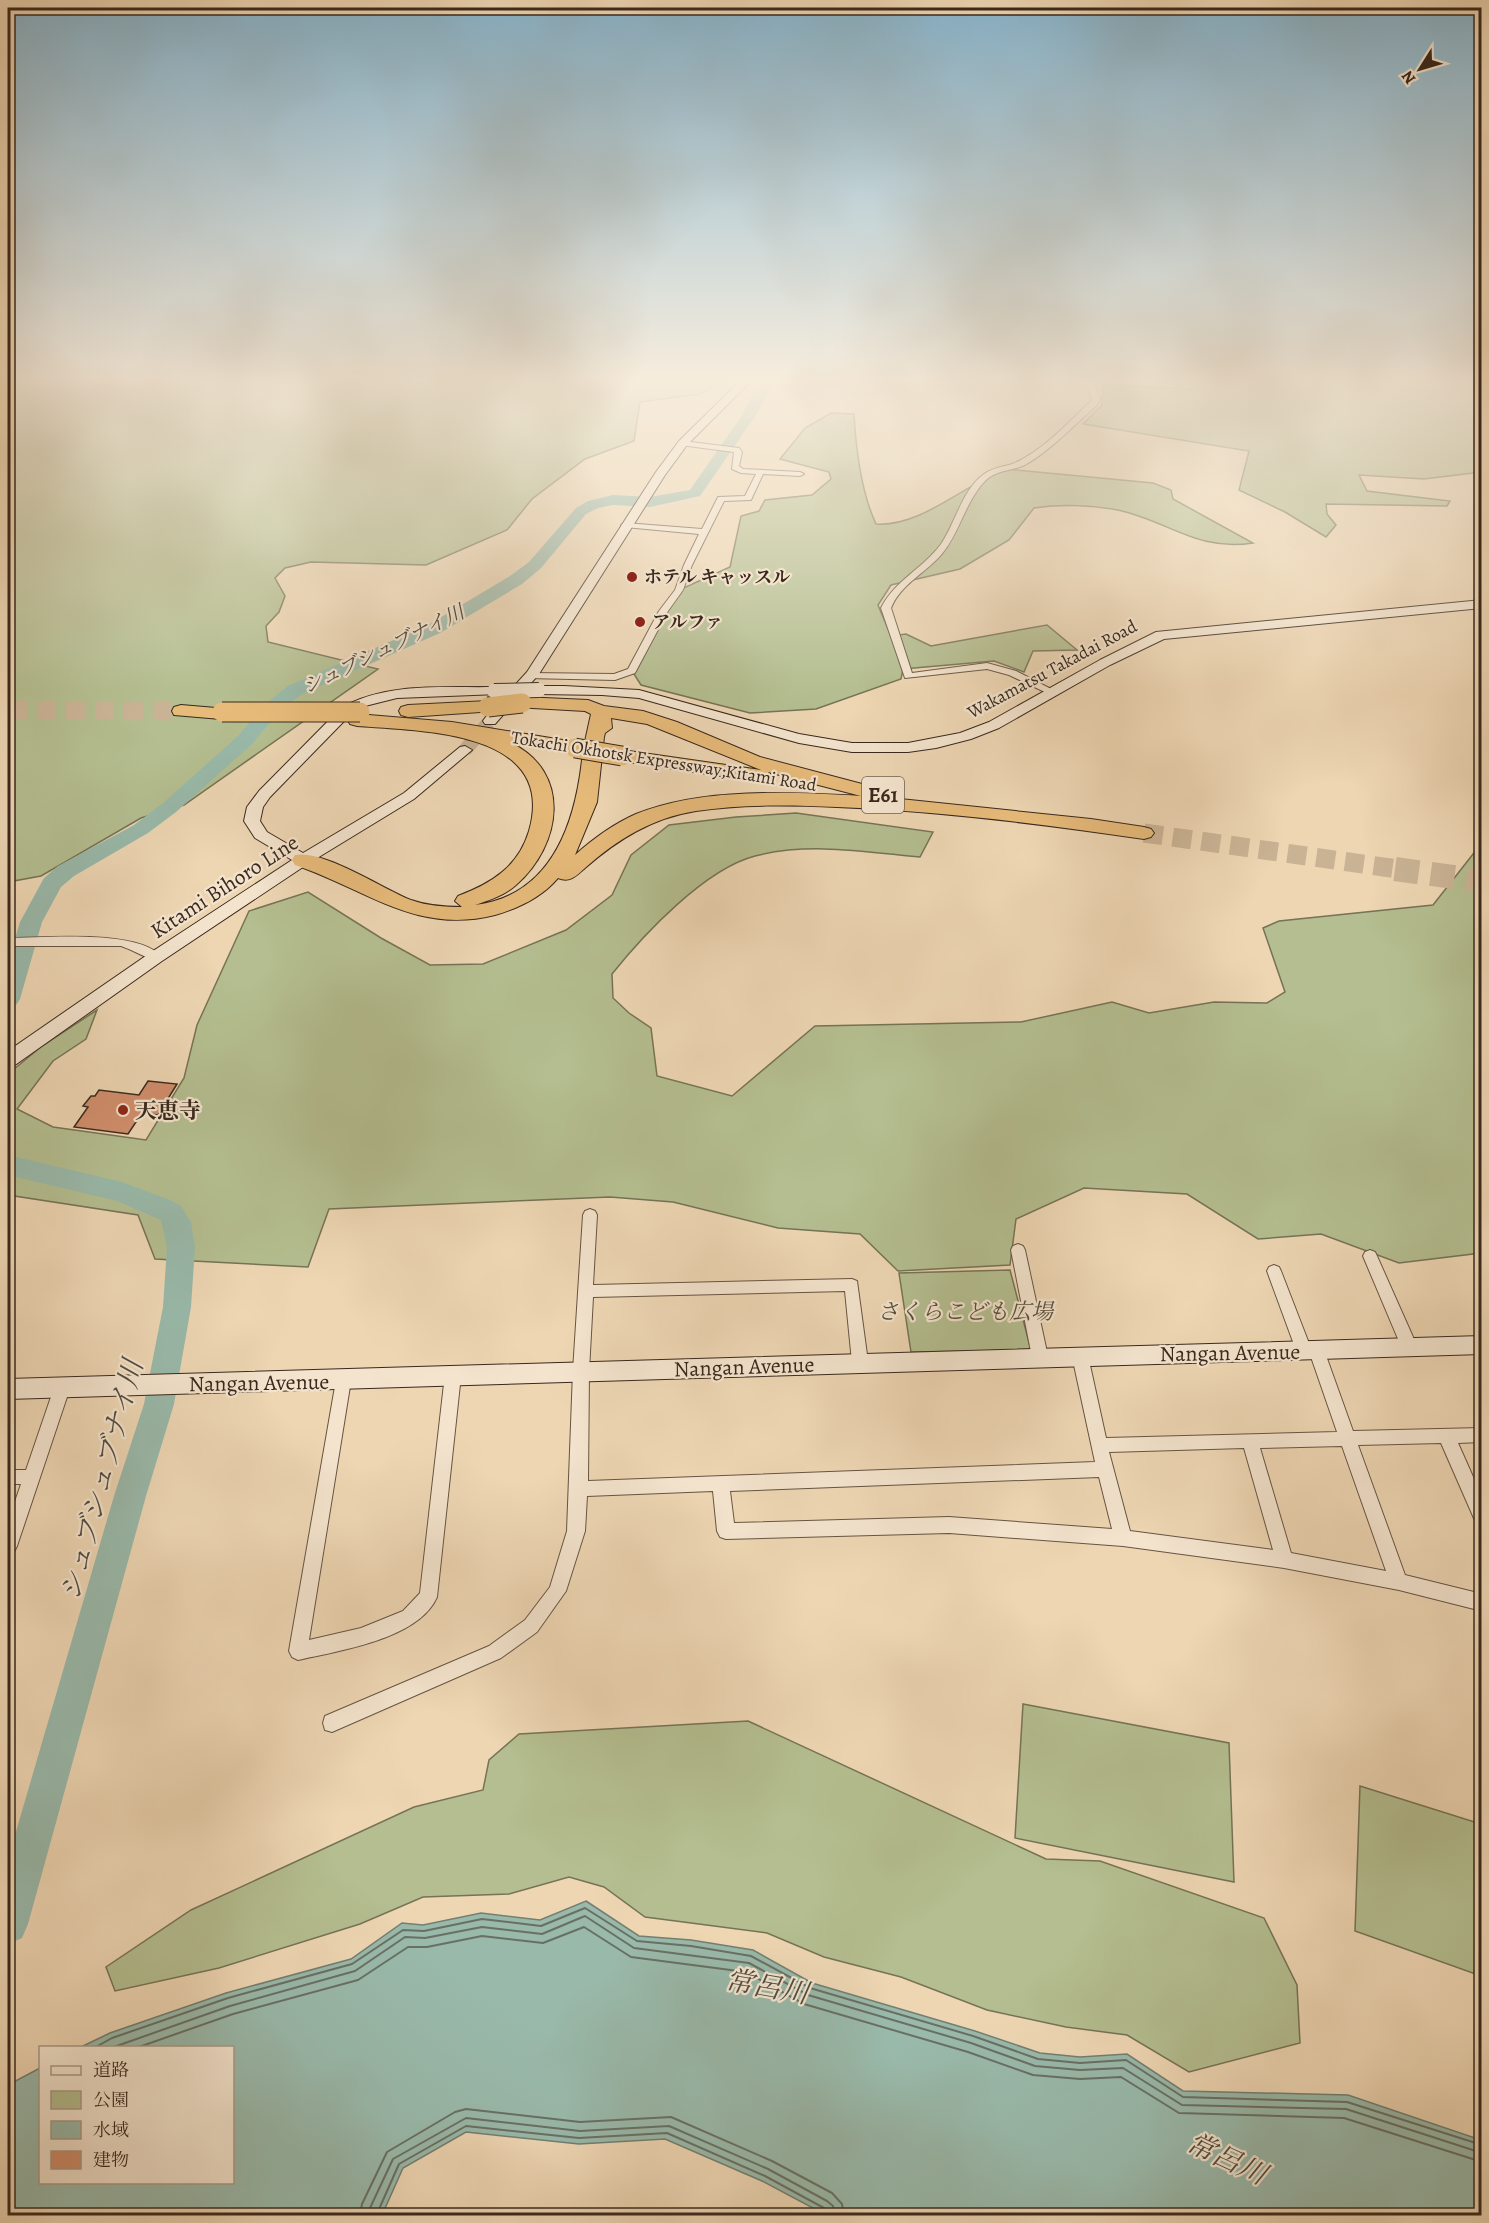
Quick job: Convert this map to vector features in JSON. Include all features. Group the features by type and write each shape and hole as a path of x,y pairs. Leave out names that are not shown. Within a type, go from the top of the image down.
{"highway":[{"path":"358,716 522,703 588,706 601,712 623,711 772,768 874,793"},
{"name":"Tokachi Okhotsk Expressway;Kitami Road","path":"188,711 358,716 452,728 622,756 1144,833"},
{"path":"566,874 592,816 601,770 601,712"},
{"path":"303,860 334,871 377,893 428,912 450,914 499,907 539,885 556,867 584,812 594,730 601,712"},
{"path":"409,906 439,906 464,902 494,890 511,878 529,856 545,809 538,774 525,760 506,749 452,728"},
{"path":"303,860 325,878 404,915 449,923 485,919 522,907 542,895 612,835 654,814 690,804 719,801 854,801 1108,828"}],"main road":[{"path":"303,860 261,835 252,821 255,807 264,794 346,711 370,699 398,694 491,706 530,676 653,484"},
{"name":"Wakamatsu Takadai Road","path":"491,706 538,690 639,694 820,745 864,749 936,744 1001,722 1134,645 1161,635 1482,604"},
{"name":"Kitami Bihoro Line","path":"8,1059 303,860 409,796 465,750"},
{"name":"Nangan Avenue","path":"8,1389 1482,1345"}],"street":[{"path":"530,676 615,677 632,672 664,610 679,590 722,499 748,498 755,484"},
{"path":"979,484 971,494 940,551 901,585 886,608 908,676 987,666 999,667 1052,692"},
{"path":"625,525 705,532"},
{"path":"9,942 121,942 138,947 156,957"},
{"path":"332,1723 495,1652 531,1626 556,1591 576,1531 581,1371 590,1215"},
{"path":"1018,1250 1040,1357"},
{"path":"1370,1256 1409,1346"},
{"path":"1275,1270 1347,1437 1399,1582"},
{"path":"586,1291 852,1285 860,1362"},
{"path":"1080,1356 1104,1468 1123,1538"},
{"path":"343,1380 298,1651 361,1637 409,1617 428,1597 453,1375"},
{"path":"8,1546 62,1388"},
{"path":"1099,1445 1482,1435"},
{"path":"1447,1437 1482,1517"},
{"path":"1251,1442 1284,1560"},
{"path":"579,1489 1104,1468"},
{"path":"8,1477 32,1477"},
{"path":"721,1483 726,1531 949,1525 1123,1538 1284,1560 1399,1582 1482,1604"}],"green space":[{"path":"8,484 552,484 532,499 507,530 426,565 311,562 285,568 275,578 285,596 279,612 266,626 268,642 378,669 184,805 141,818 41,876 8,882"},
{"path":"825,484 863,484 876,524 909,519 942,504 977,484 1155,484 1171,490 1173,499 1253,543 1233,545 1199,539 1136,515 1108,508 1065,506 1034,508 1009,540 960,569 891,585 878,605 891,636 906,634 931,646 1047,625 1077,650 1033,651 1024,672 994,661 903,669 901,679 816,709 750,713 641,685 632,671 679,590 730,567 741,516 759,511 765,500 812,495"},
{"path":"1241,484 1363,484 1367,491 1450,501 1447,506 1326,504 1327,514 1336,525 1326,537 1285,512 1239,490"},
{"path":"796,813 933,832 920,857 817,849 755,856 716,874 677,905 612,974 613,998 629,1013 651,1028 657,1076 732,1096 815,1026 1021,1022 1112,1002 1149,1013 1214,1002 1267,1003 1285,992 1263,928 1279,921 1433,905 1481,844 1481,1253 1399,1263 1321,1234 1258,1239 1187,1194 1084,1188 1016,1219 1010,1265 898,1271 860,1234 778,1228 673,1202 610,1197 329,1209 308,1267 155,1259 138,1215 8,1195 8,1074 42,1046 97,1010 86,1039 53,1061 17,1109 53,1127 146,1140 184,1078 197,1025 249,911 308,892 381,938 430,965 483,964 566,930 612,895 631,855 669,825"},
{"name":"さくらこども広場","path":"1010,1270 1031,1350 911,1352 899,1273"},
{"path":"1023,1704 1229,1743 1234,1882 1015,1838"},
{"path":"748,1721 1046,1859 1100,1861 1264,1918 1297,1985 1300,2043 1189,2072 1127,2035 1066,2027 987,2010 901,1977 824,1957 767,1933 645,1917 604,1887 569,1877 509,1894 423,1897 360,1924 219,1968 115,1991 106,1967 191,1910 414,1807 483,1790 489,1760 519,1734"},
{"path":"1360,1786 1481,1824 1481,1976 1355,1931"}],"water":[{"name":"常呂川","path":"586,1901 639,1936 691,1940 753,1950 812,1983 975,2031 1040,2053 1080,2057 1127,2054 1183,2091 1348,2095 1481,2140 1481,2215 826,2215 762,2181 665,2139 579,2144 466,2132 403,2168 382,2215 8,2215 8,2085 39,2069 39,2184 234,2184 234,2046 83,2046 110,2033 226,1993 351,1959 402,1923 423,1925 481,1913 540,1920"}],"building":[{"name":"天恵寺","path":"148,1081 177,1084 158,1115 142,1113 128,1134 74,1127 88,1107 83,1106 99,1090 139,1095"}],"waterway":[{"name":"シュブシュブナイ川","path":"8,999 31,922 52,883 66,871 141,829 169,808 245,740 271,709 295,690 434,629 516,580 535,565 581,511 593,504 613,500 650,502 683,497 695,493 701,484"},
{"name":"シュブシュブナイ川","path":"8,1165 122,1192 160,1207 171,1213 177,1222 181,1247 177,1307 159,1404 130,1496 8,1924"}],"tunnel":[{"path":"8,710 181,711"},
{"path":"465,750 490,721"},
{"path":"1144,833 1405,870"},
{"path":"1395,869 1482,881"}],"place":[{"name":"ホテル キャッスル","path":"632,577"},
{"name":"アルファ","path":"640,622"},
{"name":"天恵寺","path":"123,1110"}]}
